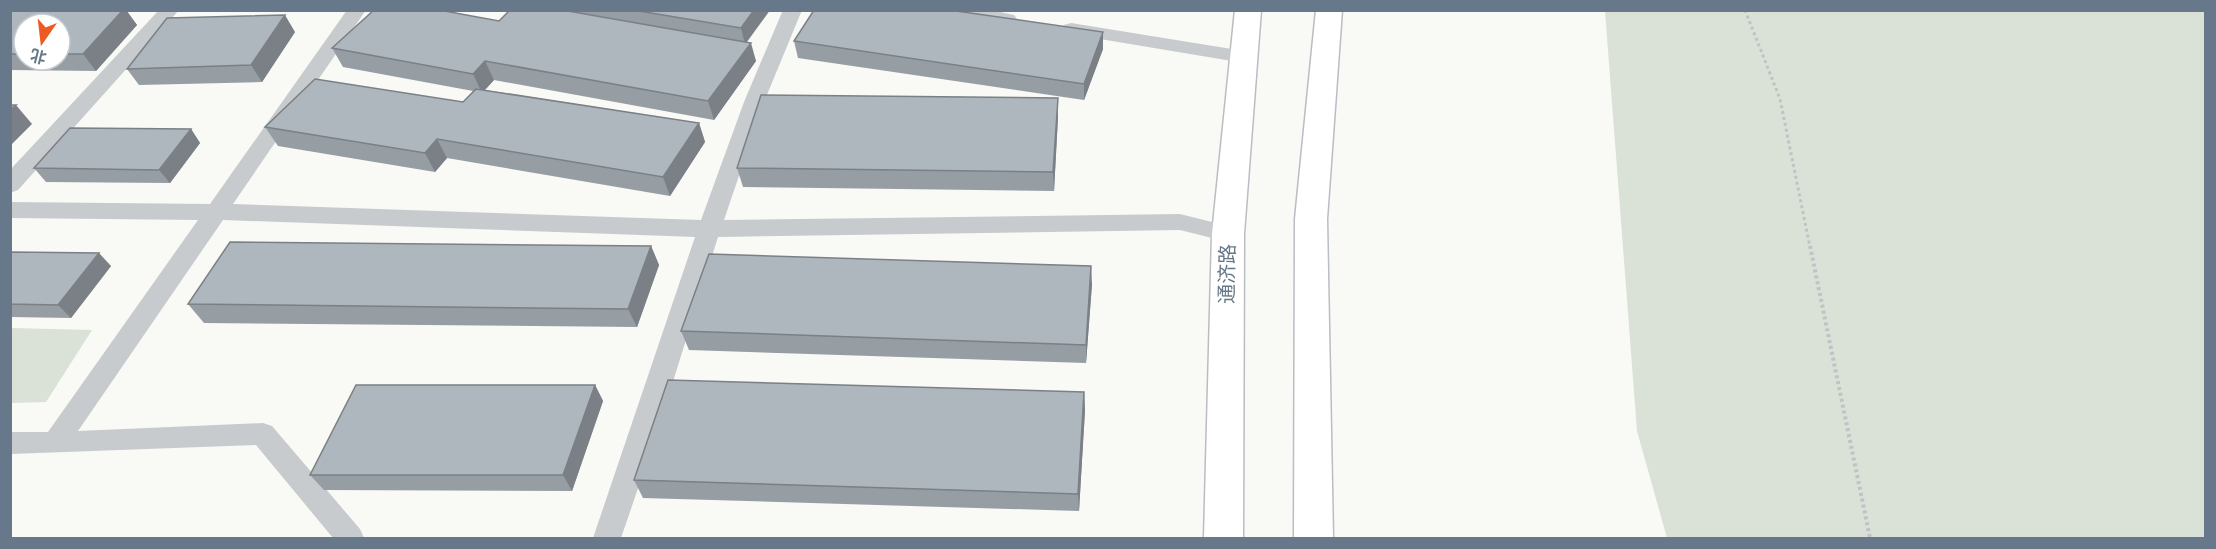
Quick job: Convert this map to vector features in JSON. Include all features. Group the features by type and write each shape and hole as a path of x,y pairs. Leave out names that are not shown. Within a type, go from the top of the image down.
{"main road":[{"name":"通济路","path":"1223,538 1228,234 1248,10"},
{"path":"1313,538 1311,219 1329,10"}],"lane":[{"path":"10,185 170,10"},
{"path":"55,443 357,10"},
{"path":"607,538 629,479 749,114 793,10"},
{"path":"953,10 1022,22"},
{"path":"1057,27 1244,57"},
{"path":"10,210 217,212 710,229 1180,222 1228,234"},
{"path":"10,443 263,434 350,538"}],"path":[{"path":"1745,10 1780,99 1870,538"}],"shaded area":[{"path":"1605,11 2205,11 2205,538 1667,538 1637,431"},
{"path":"11,328 92,330 46,402 11,403"}],"building":[{"path":"10,10 123,10 83,54 72,54 72,12 12,12 12,54 10,54"},
{"path":"374,10 439,10 499,21 510,10 562,10 751,43 708,101 485,61 473,74 332,48"},
{"path":"633,10 754,10 741,28"},
{"path":"814,10 949,10 1103,32 1084,84 794,41"},
{"path":"285,15 251,65 127,69 167,18"},
{"path":"315,79 463,102 476,89 699,123 663,177 437,139 425,153 265,127"},
{"path":"761,95 1058,98 1053,172 737,168"},
{"path":"70,128 191,129 159,170 34,168"},
{"path":"230,242 651,246 628,309 188,304"},
{"path":"10,252 99,253 58,305 10,304"},
{"path":"709,254 1091,266 1086,345 681,331"},
{"path":"668,380 1084,392 1078,494 634,480"},
{"path":"356,385 595,385 563,475 310,475"}]}
